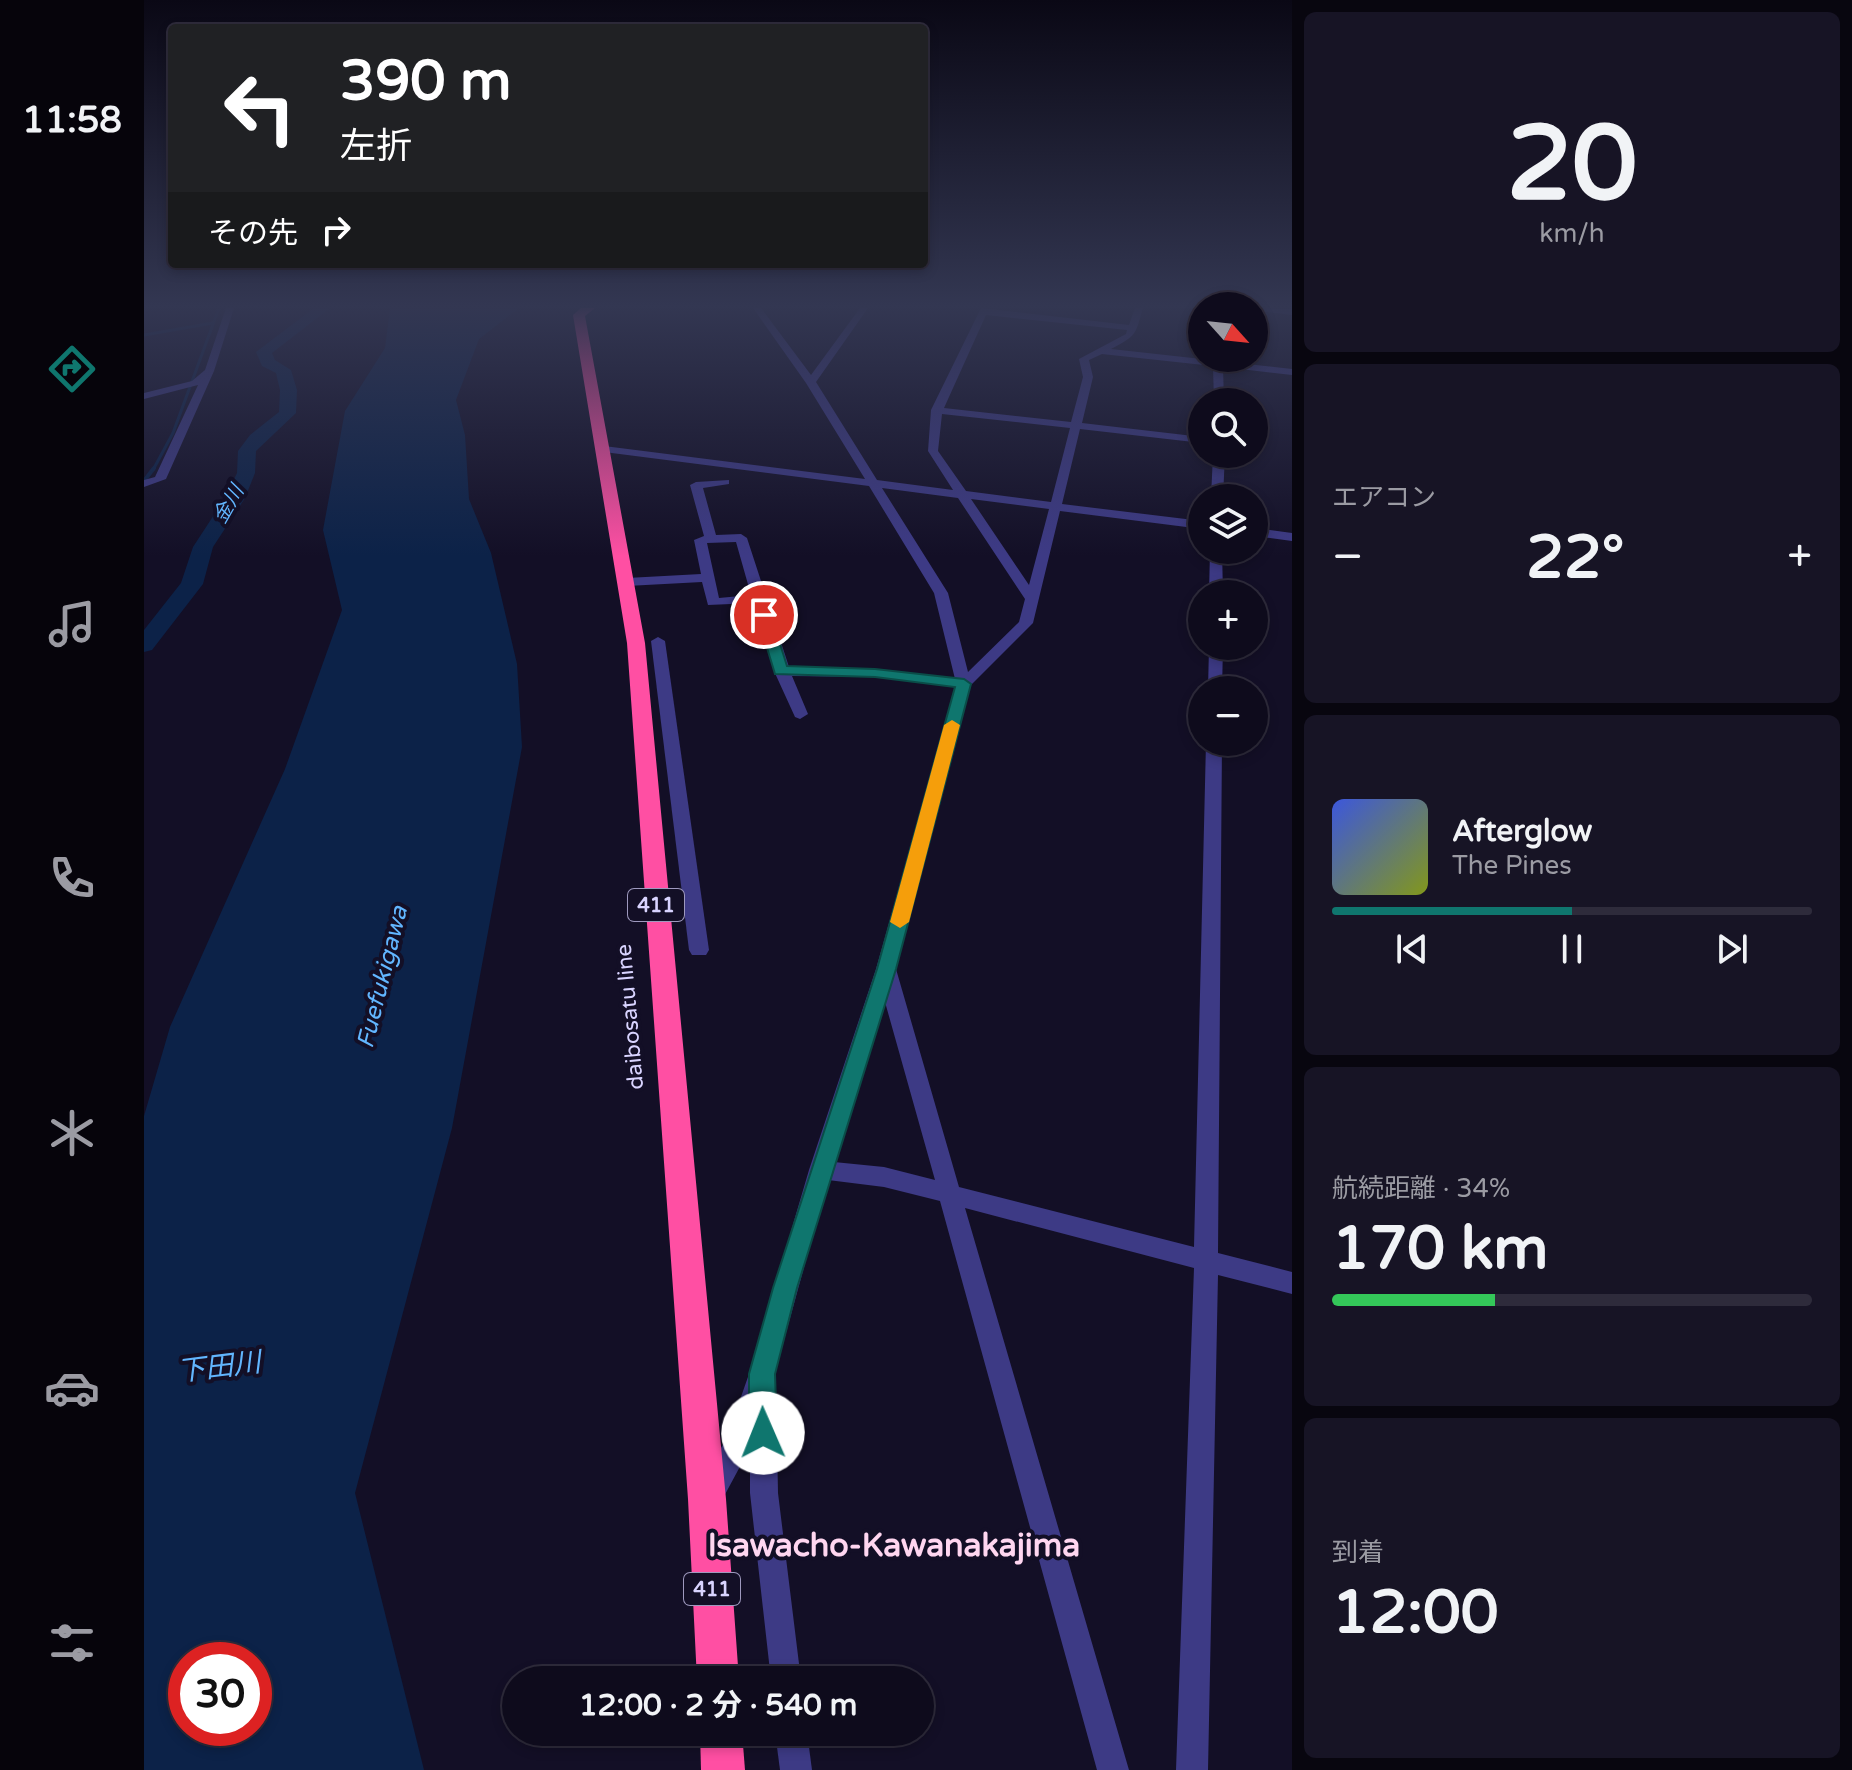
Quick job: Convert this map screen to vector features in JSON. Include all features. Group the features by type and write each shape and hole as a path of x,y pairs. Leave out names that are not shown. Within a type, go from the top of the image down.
{"highway":[{"name":"daibosatu line","path":"593,391 627,582 642,712 707,1499 717,1666"},
{"path":"722,1746 723,1770"}],"street":[{"path":"144,484 160,479 200,391"},
{"path":"707,1499 738,1444 762,1374 820,1170 886,969 964,684 941,593 816,391"},
{"path":"945,391 931,429 933,451 1030,596"},
{"path":"964,684 1026,623 1030,596 1058,506 1084,391"},
{"path":"936,410 1188,438"},
{"path":"604,449 1188,523"},
{"path":"711,539 696,485 725,482"},
{"path":"1268,534 1292,537"},
{"path":"759,599 713,602 700,540 741,538 781,671 800,714"},
{"path":"627,582 708,578"},
{"path":"658,641 699,950"},
{"path":"781,671 875,673 964,684"},
{"path":"642,712 668,713"},
{"path":"1192,1770 1206,1261 1214,756"},
{"path":"886,969 953,1196 1113,1770"},
{"path":"820,1170 884,1177 1292,1283"},
{"path":"762,1374 764,1493 784,1666"},
{"path":"793,1746 796,1770"}],"water":[{"path":"358,391 460,391 456,400 465,435 469,499 491,553 517,664 522,747 452,1128 355,1493 424,1770 144,1770 144,1116 170,1027 285,769 342,610 323,530 345,411"}],"waterway":[{"path":"153,470 173,433 189,391"},
{"name":"金川","path":"144,645 192,584 203,547 235,498 246,473 247,451 287,413 289,391"},
{"path":"144,481 154,468"}],"slow traffic":[{"path":"900,922 952,725"}],"district":[{"name":"Isawacho-Kawanakajima","path":"894,1545"}],"route":[{"path":"763,1433 762,1374 785,1288 886,969 964,684 875,673 781,671 764,615"}],"water label":[{"name":"Fuefukigawa","path":"382,977"},
{"name":"下田川","path":"219,1366"}]}
